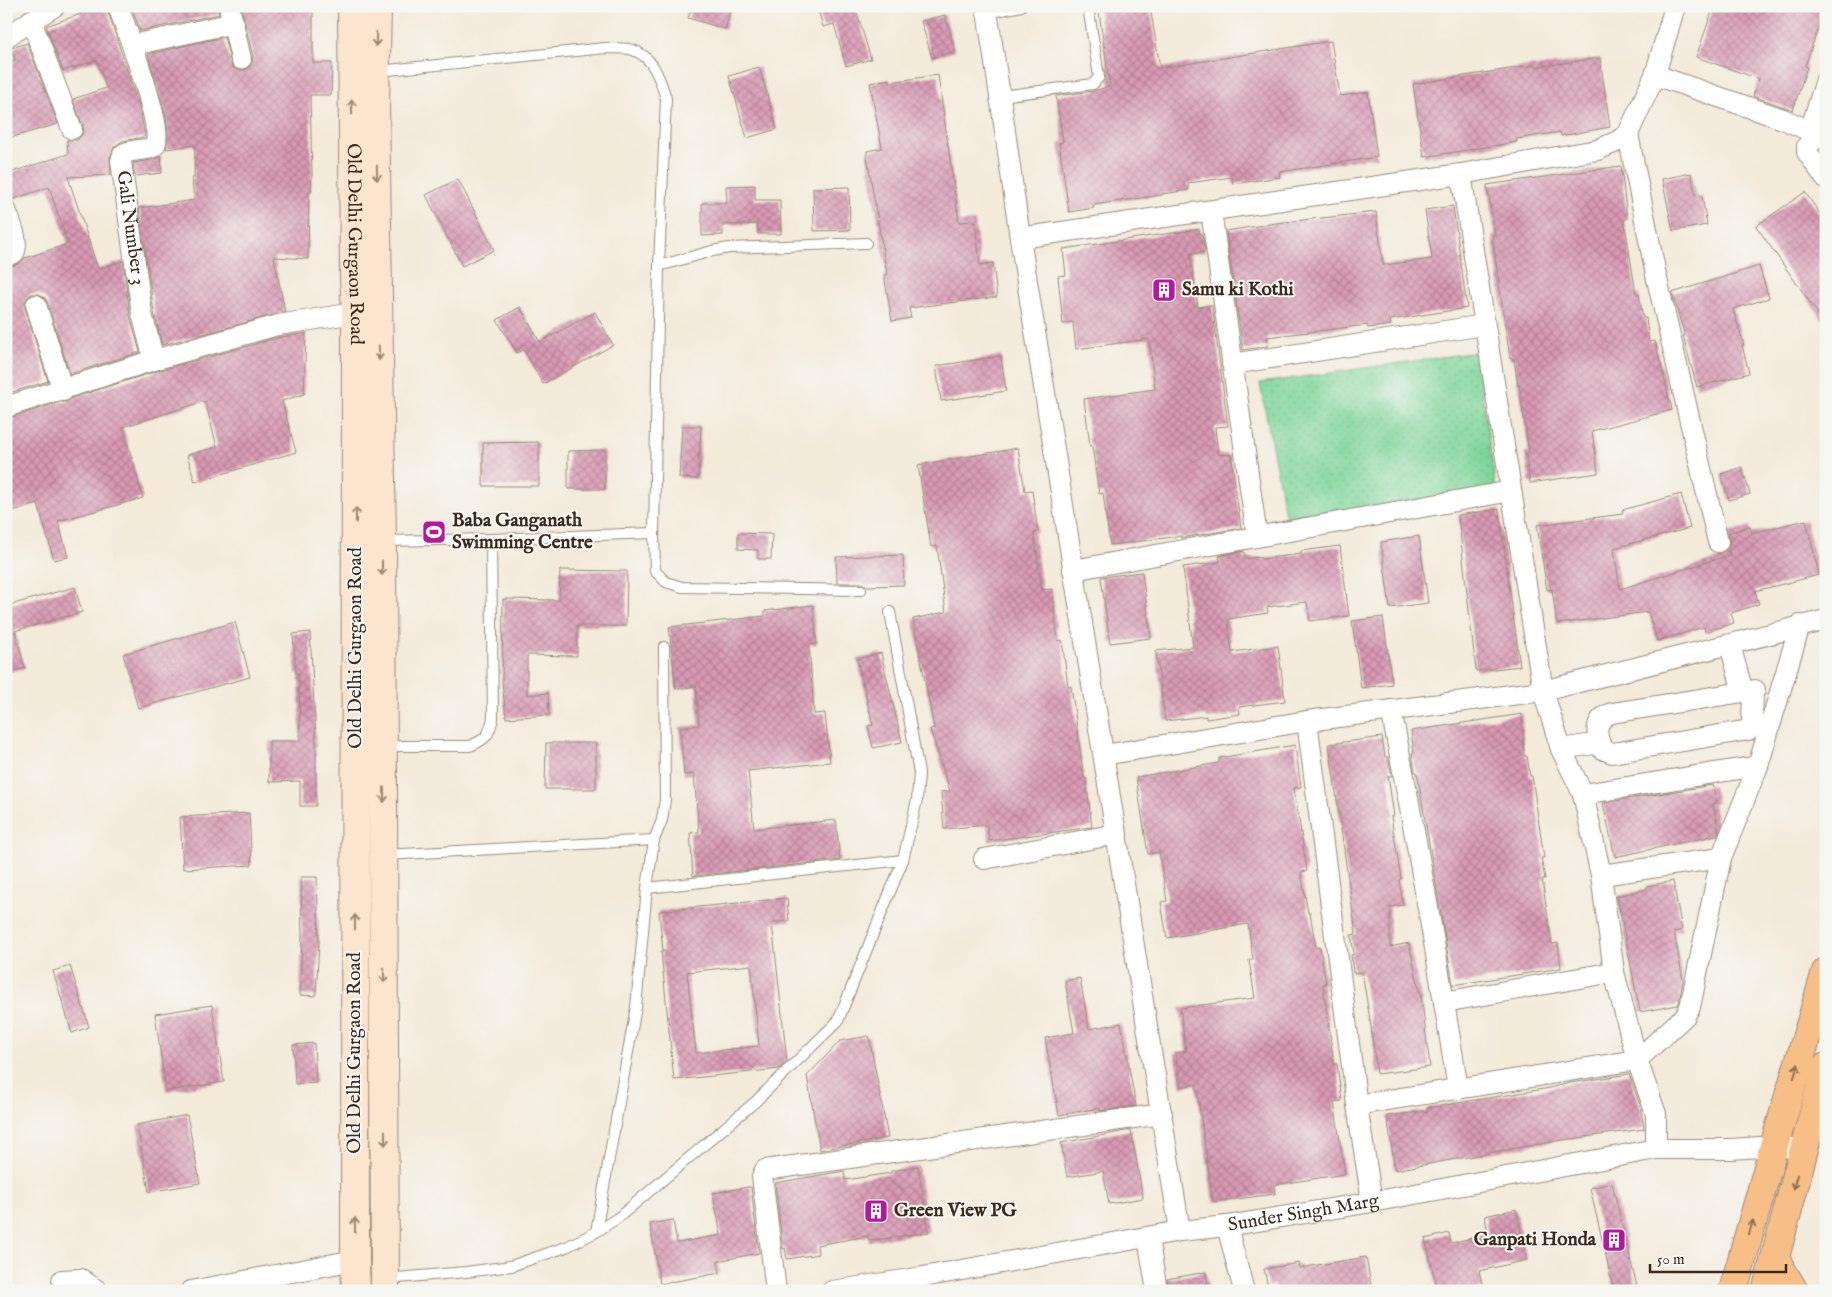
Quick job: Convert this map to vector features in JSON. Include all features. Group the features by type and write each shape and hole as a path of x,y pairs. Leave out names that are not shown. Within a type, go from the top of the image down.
{"main road":[{"name":"Old Delhi Gurgaon Road","path":"352,6 364,71"},
{"name":"Old Delhi Gurgaon Road","path":"377,6 364,71 354,277 367,312 382,541 385,1285"},
{"name":"Old Delhi Gurgaon Road","path":"356,1291 356,746 367,312"},
{"path":"1733,1291 1826,972"},
{"path":"1766,1291 1826,1067"},
{"path":"1774,1259 1794,1291"}],"street":[{"path":"6,37 55,6"},
{"name":"Gali Number 3","path":"118,6 133,45 152,105 157,142 149,148 128,150 123,154 121,161 142,314 154,360"},
{"path":"1020,238 1461,174 1598,150 1628,134 1655,75 1675,6"},
{"path":"986,10 1001,96 1020,238 1180,1231"},
{"path":"133,45 232,15 241,59"},
{"path":"31,20 72,129"},
{"path":"1655,75 1818,132"},
{"path":"1826,80 1818,132 1807,146 1807,152 1826,179"},
{"path":"1628,134 1656,275 1718,542"},
{"path":"1461,174 1543,691 1561,749 1583,794 1602,874 1614,972 1637,1060 1656,1114 1656,1149"},
{"path":"6,210 16,242 14,253 6,256"},
{"path":"1211,210 1257,537"},
{"path":"36,305 63,391"},
{"path":"8,403 63,391 154,360 278,325 367,312"},
{"path":"1232,364 1484,325"},
{"path":"1074,570 1511,491"},
{"path":"1104,756 1307,721 1543,691 1826,620"},
{"path":"1357,1106 1637,1060 1677,1025 1690,1007 1721,858 1758,766 1800,625"},
{"path":"1730,645 1748,691 1752,724 1749,730 1612,753 1602,748 1598,727 1599,721 1603,716 1748,691 1782,688"},
{"path":"1391,710 1458,1089"},
{"path":"1307,721 1357,1106 1372,1202"},
{"path":"1561,749 1600,744"},
{"path":"356,746 383,746"},
{"path":"1583,794 1758,766"},
{"path":"984,859 1117,834"},
{"path":"1602,874 1721,858"},
{"path":"1444,1002 1614,972"},
{"path":"776,1291 762,1176 765,1170 1162,1114"},
{"name":"Sunder Singh Marg","path":"832,1291 917,1278 1180,1231 1227,1226 1372,1202 1656,1149 1730,1149 1774,1146 1803,1148"},
{"path":"1227,1226 1244,1291"},
{"path":"1148,1238 1157,1291"},
{"path":"191,1291 355,1260"},
{"path":"62,1280 80,1279 98,1291"}],"lane":[{"path":"986,10 1021,6"},
{"path":"1001,96 1092,84 1097,81 1099,77 1088,6"},
{"path":"364,71 605,48 633,50 648,59 658,72 666,98 659,266 654,534 656,571 666,582 682,588 861,590"},
{"path":"659,266 712,250 729,248 866,243"},
{"path":"382,541 490,540 654,534"},
{"path":"383,746 470,746 481,742 490,734 493,718 490,540"},
{"path":"385,1285 511,1266 566,1247 596,1232 619,1217 756,1102 838,1021 903,860 917,800 919,773 890,612"},
{"path":"596,1232 636,1007 647,888 654,840 662,820 665,800 664,646"},
{"path":"384,855 654,840"},
{"path":"647,888 903,860"}],"green space":[{"path":"1476,352 1496,489 1286,520 1260,383"}],"building":[{"path":"87,6 106,6 138,103 145,135 144,137 122,141 114,147 110,158 111,175 68,177 98,269 123,261 130,316 140,352 70,374 47,301 39,294 32,294 25,302 25,308 48,381 6,394 6,268 18,264 25,258 68,244 49,187 11,200 6,198 6,174 68,154 67,140 77,140 84,130 73,99 106,88 97,60 63,71 46,26 81,14 80,9"},
{"path":"131,6 217,6 219,14 140,31"},
{"path":"241,6 313,6 313,63 332,63 331,95 310,95 312,174 311,192 309,192 308,259 274,257 285,312 162,345 154,312 139,208 194,200 192,178 194,178 195,149 194,145 166,149 168,134 166,117 148,54 224,37 232,67 238,70 249,68 253,57"},
{"path":"692,6 732,6 725,29 688,18"},
{"path":"817,6 855,6 871,59 846,66 834,24 823,27"},
{"path":"1098,6 1150,6 1160,68 1331,41 1340,96 1368,92 1377,157 1279,172 1280,177 1233,184 1232,177 1188,183 1189,190 1093,205 1094,208 1069,212 1059,143 1063,142 1056,96 1094,91 1110,86"},
{"path":"1714,6 1826,6 1805,66 1807,67 1793,110 1753,96 1759,79 1696,57"},
{"path":"945,15 955,51 932,58 921,21"},
{"path":"27,43 58,124 6,139 6,63 15,60 11,48"},
{"path":"1600,58 1610,127 1561,136 1560,132 1516,139 1517,142 1424,157 1413,84 1535,65 1535,67"},
{"path":"759,67 777,129 747,138 729,76"},
{"path":"938,75 959,222 975,221 980,265 993,263 997,297 909,308 911,318 892,321 884,275 887,275 867,157 867,151 882,148 870,83 889,79 890,82"},
{"path":"161,156 162,173 135,176 133,163 152,160"},
{"path":"1621,166 1627,219 1624,219 1636,294 1639,294 1643,318 1646,318 1649,342 1655,341 1672,410 1592,431 1598,473 1530,483 1525,453 1529,453 1514,359 1510,359 1492,235 1495,235 1487,185"},
{"path":"1691,173 1696,197 1702,196 1707,225 1673,231 1662,179"},
{"path":"458,179 494,250 462,266 426,195"},
{"path":"755,185 755,200 780,200 781,234 758,234 757,224 723,225 723,235 702,236 702,203 727,203 726,186"},
{"path":"849,187 850,230 814,231 813,188"},
{"path":"1805,192 1826,223 1826,325 1756,226"},
{"path":"1453,206 1467,308 1390,320 1391,325 1368,328 1367,325 1267,337 1268,346 1243,350 1226,231 1276,223 1376,212 1383,265 1432,259 1425,210"},
{"path":"1199,229 1200,234 1202,234 1205,252 1190,254 1198,307 1212,305 1228,426 1215,427 1218,454 1231,455 1241,528 1181,538 1181,536 1110,545 1103,493 1099,494 1092,446 1090,446 1084,399 1155,389 1149,339 1076,349 1073,322 1063,324 1058,276 1066,275 1063,249"},
{"path":"1759,266 1769,298 1733,309 1744,345 1742,345 1749,373 1697,387 1683,336 1685,336 1672,293"},
{"path":"520,307 540,342 595,312 613,345 543,384 524,350 517,353 497,320"},
{"path":"306,333 304,394 282,401 296,452 195,482 187,455 217,447 205,401 123,427 143,498 58,521 68,557 54,560 38,504 12,511 6,489 6,419 60,402 67,402 72,398 157,371 281,337"},
{"path":"1001,356 1006,391 941,401 936,366"},
{"path":"682,426 701,426 698,479 679,478"},
{"path":"539,442 539,486 483,486 483,443"},
{"path":"1018,448 1025,491 1032,490 1038,532 1034,533 1042,590 1052,589 1058,641 1062,640 1068,686 1071,686 1092,827 989,841 987,825 944,829 941,792 950,791 930,729 934,728 913,619 946,612 937,546 931,547 918,465"},
{"path":"605,450 605,489 568,489 568,451"},
{"path":"1742,467 1750,494 1729,500 1721,474"},
{"path":"1681,494 1690,528 1614,548 1620,589 1730,555 1728,533 1750,526 1752,533 1806,520 1819,575 1755,591 1759,604 1731,613 1734,623 1705,632 1704,627 1657,641 1648,612 1557,624 1552,589 1547,590 1537,525 1623,514 1622,510"},
{"path":"1499,509 1520,666 1476,671 1458,515"},
{"path":"738,533 772,534 771,559 758,559 758,550 738,549"},
{"path":"1419,536 1428,603 1390,608 1381,542"},
{"path":"1340,546 1349,616 1310,621 1307,602 1267,607 1268,613 1228,619 1232,652 1278,646 1285,701 1239,707 1240,714 1206,719 1206,716 1165,721 1156,651 1193,647 1183,567 1220,562 1219,556 1244,551 1245,559 1260,557 1261,559 1301,554 1301,551"},
{"path":"903,555 904,585 867,586 861,583 837,583 836,557"},
{"path":"560,570 627,571 626,626 577,626 577,656 527,655 527,695 548,693 549,715 506,718 502,682 503,599 559,600"},
{"path":"1142,572 1151,638 1110,643 1101,577"},
{"path":"75,587 82,612 15,631 25,668 6,673 6,606"},
{"path":"813,605 817,644 809,645 814,714 825,713 830,762 748,771 754,829 836,820 840,860 693,876 690,833 699,832 694,774 684,775 680,727 699,725 696,686 676,689 669,627 765,616 765,611"},
{"path":"1383,617 1392,684 1361,688 1352,621"},
{"path":"235,622 250,677 138,708 123,654"},
{"path":"310,632 316,740 316,806 300,806 300,781 269,782 269,741 300,741 299,673 296,674 293,634"},
{"path":"881,653 902,742 873,748 868,726 873,725 857,659"},
{"path":"1522,714 1524,756 1527,756 1530,776 1532,776 1544,858 1541,858 1545,879 1542,879 1552,944 1558,943 1561,968 1453,985 1417,772 1415,772 1411,731"},
{"path":"1382,737 1385,757 1388,757 1392,776 1388,776 1394,816 1391,816 1403,905 1390,907 1390,947 1409,943 1422,1002 1430,1067 1377,1074 1362,972 1353,973 1351,955 1354,954 1351,935 1356,934 1329,744"},
{"path":"546,743 596,743 596,789 545,789"},
{"path":"1295,745 1301,787 1294,788 1307,871 1301,872 1316,948 1320,947 1326,984 1323,984 1334,1064 1337,1064 1342,1101 1334,1102 1345,1174 1274,1185 1275,1194 1213,1202 1196,1084 1181,1087 1175,1053 1186,1051 1180,1008 1255,998 1249,960 1253,959 1248,924 1167,938 1161,902 1167,901 1159,852 1148,854 1136,777 1219,763 1219,758"},
{"path":"1713,785 1717,803 1713,804 1719,831 1717,835 1615,857 1603,803"},
{"path":"249,813 252,865 183,869 180,817"},
{"path":"301,877 317,877 319,942 316,996 300,995"},
{"path":"1673,881 1682,930 1674,932 1683,980 1679,1003 1678,1005 1640,1012 1617,896 1647,889 1647,886"},
{"path":"787,898 789,921 772,923 787,1061 779,1069 674,1080 661,951 663,951 659,911","holes":["751,965 759,1046 696,1053 687,972"]},
{"path":"70,966 89,1027 72,1033 53,971"},
{"path":"1080,978 1089,1029 1121,1023 1136,1106 1100,1111 1100,1108 1059,1115 1045,1038 1074,1033 1065,981"},
{"path":"212,1005 224,1082 166,1091 155,1014"},
{"path":"869,1036 888,1138 820,1150 807,1076 840,1041"},
{"path":"314,1043 316,1083 295,1084 293,1045"},
{"path":"1629,1074 1640,1105 1644,1129 1556,1141 1395,1170 1387,1116 1427,1111 1427,1108"},
{"path":"187,1115 200,1183 149,1192 137,1125"},
{"path":"1131,1130 1143,1198 1109,1204 1103,1171 1067,1177 1061,1143"},
{"path":"918,1166 929,1232 869,1241 868,1236 817,1245 818,1254 787,1259 785,1248 783,1249 775,1183 844,1171 845,1180 891,1173 891,1171"},
{"name":"Ganpati Honda","path":"1612,1183 1638,1291 1614,1291 1590,1188"},
{"path":"751,1187 759,1253 718,1261 720,1273 660,1284 650,1224 673,1220 677,1243 721,1235 713,1193"},
{"path":"1516,1209 1527,1260 1479,1271 1483,1288 1470,1291 1438,1291 1425,1239 1449,1233 1451,1243 1488,1234 1485,1216"},
{"path":"1366,1257 1372,1291 1276,1291 1275,1285 1268,1287 1264,1269 1299,1263 1300,1268"},
{"path":"1206,1272 1209,1291 1169,1291 1167,1279"}],"place":[{"name":"Samu ki Kothi","path":"1164,290"},
{"name":"Baba Ganganath Swimming Centre","path":"434,532"},
{"name":"Green View PG","path":"876,1211"},
{"name":"Ganpati Honda","path":"1614,1240"}]}
